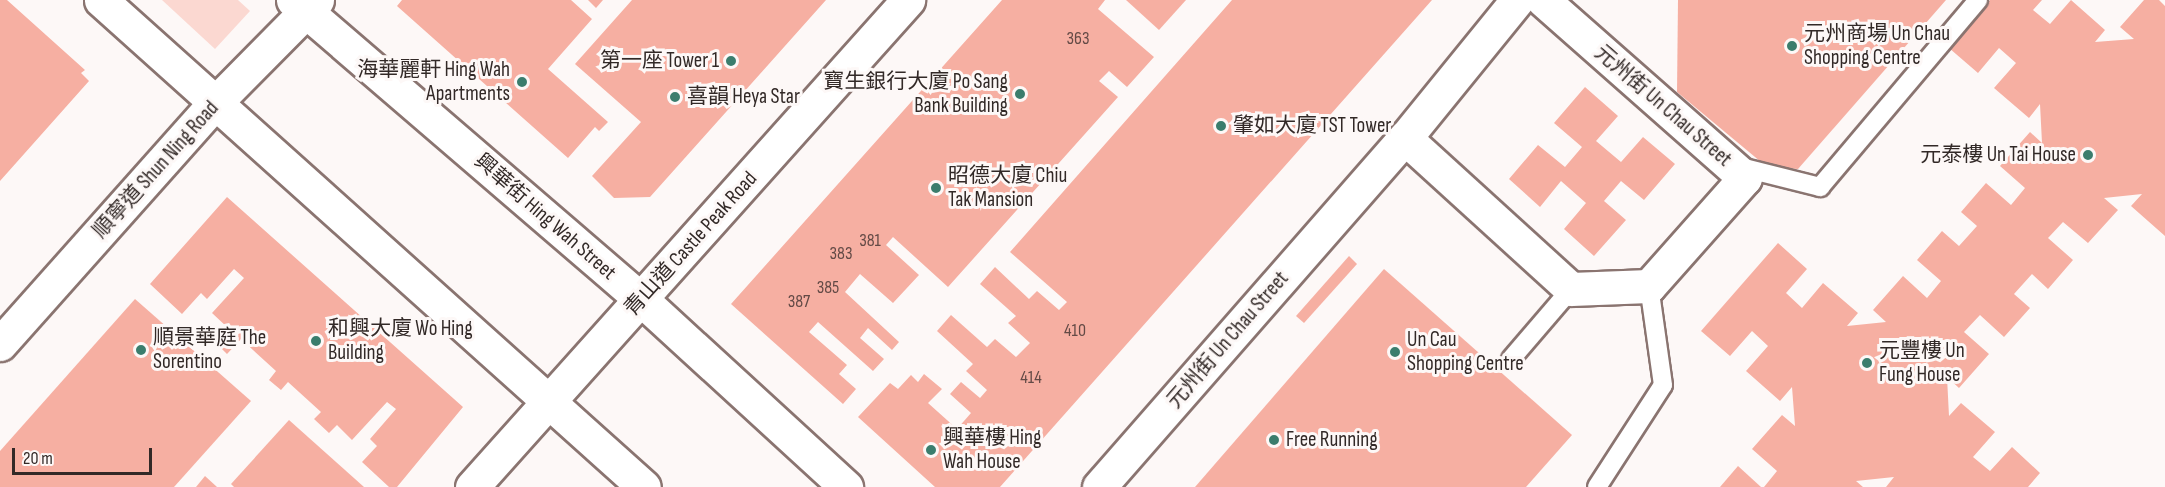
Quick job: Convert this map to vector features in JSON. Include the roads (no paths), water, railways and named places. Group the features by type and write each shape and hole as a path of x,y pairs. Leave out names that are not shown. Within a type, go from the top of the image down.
{"street":[{"path":"101,0 644,487"},
{"name":"青山道 Castle Peak Road","path":"472,487 642,300 908,0"},
{"name":"元州街 Un Chau Street","path":"1099,487 1405,138 1517,0"},
{"name":"元州街 Un Chau Street","path":"1543,0 1745,178 1649,286"},
{"name":"順寧道 Shun Ning Road","path":"0,344 305,4"},
{"name":"興華街 Hing Wah Street","path":"305,4 642,300 846,487"},
{"path":"1405,138 1571,289 1649,286"}],"lane":[{"path":"1731,166 1820,187 1978,0"},
{"path":"1597,487 1663,385 1649,286"},
{"path":"1511,359 1571,289"}],"place":[{"name":"元州商場 Un Chau Shopping Centre","path":"1792,46"},
{"name":"第一座 Tower 1","path":"731,61"},
{"name":"海華麗軒 Hing Wah Apartments","path":"522,82"},
{"name":"寶生銀行大廈 Po Sang Bank Building","path":"1020,94"},
{"name":"喜韻 Heya Star","path":"675,97"},
{"name":"肇如大廈 TST Tower","path":"1221,126"},
{"name":"元泰樓 Un Tai House","path":"2088,155"},
{"name":"昭德大廈 Chiu Tak Mansion","path":"936,188"},
{"name":"和興大廈 Wo Hing Building","path":"316,341"},
{"name":"順景華庭 The Sorentino","path":"141,350"},
{"name":"Un Cau Shopping Centre","path":"1395,352"},
{"name":"元豐樓 Un Fung House","path":"1867,363"},
{"name":"Free Running","path":"1274,440"},
{"name":"興華樓 Hing Wah House","path":"931,450"}]}
